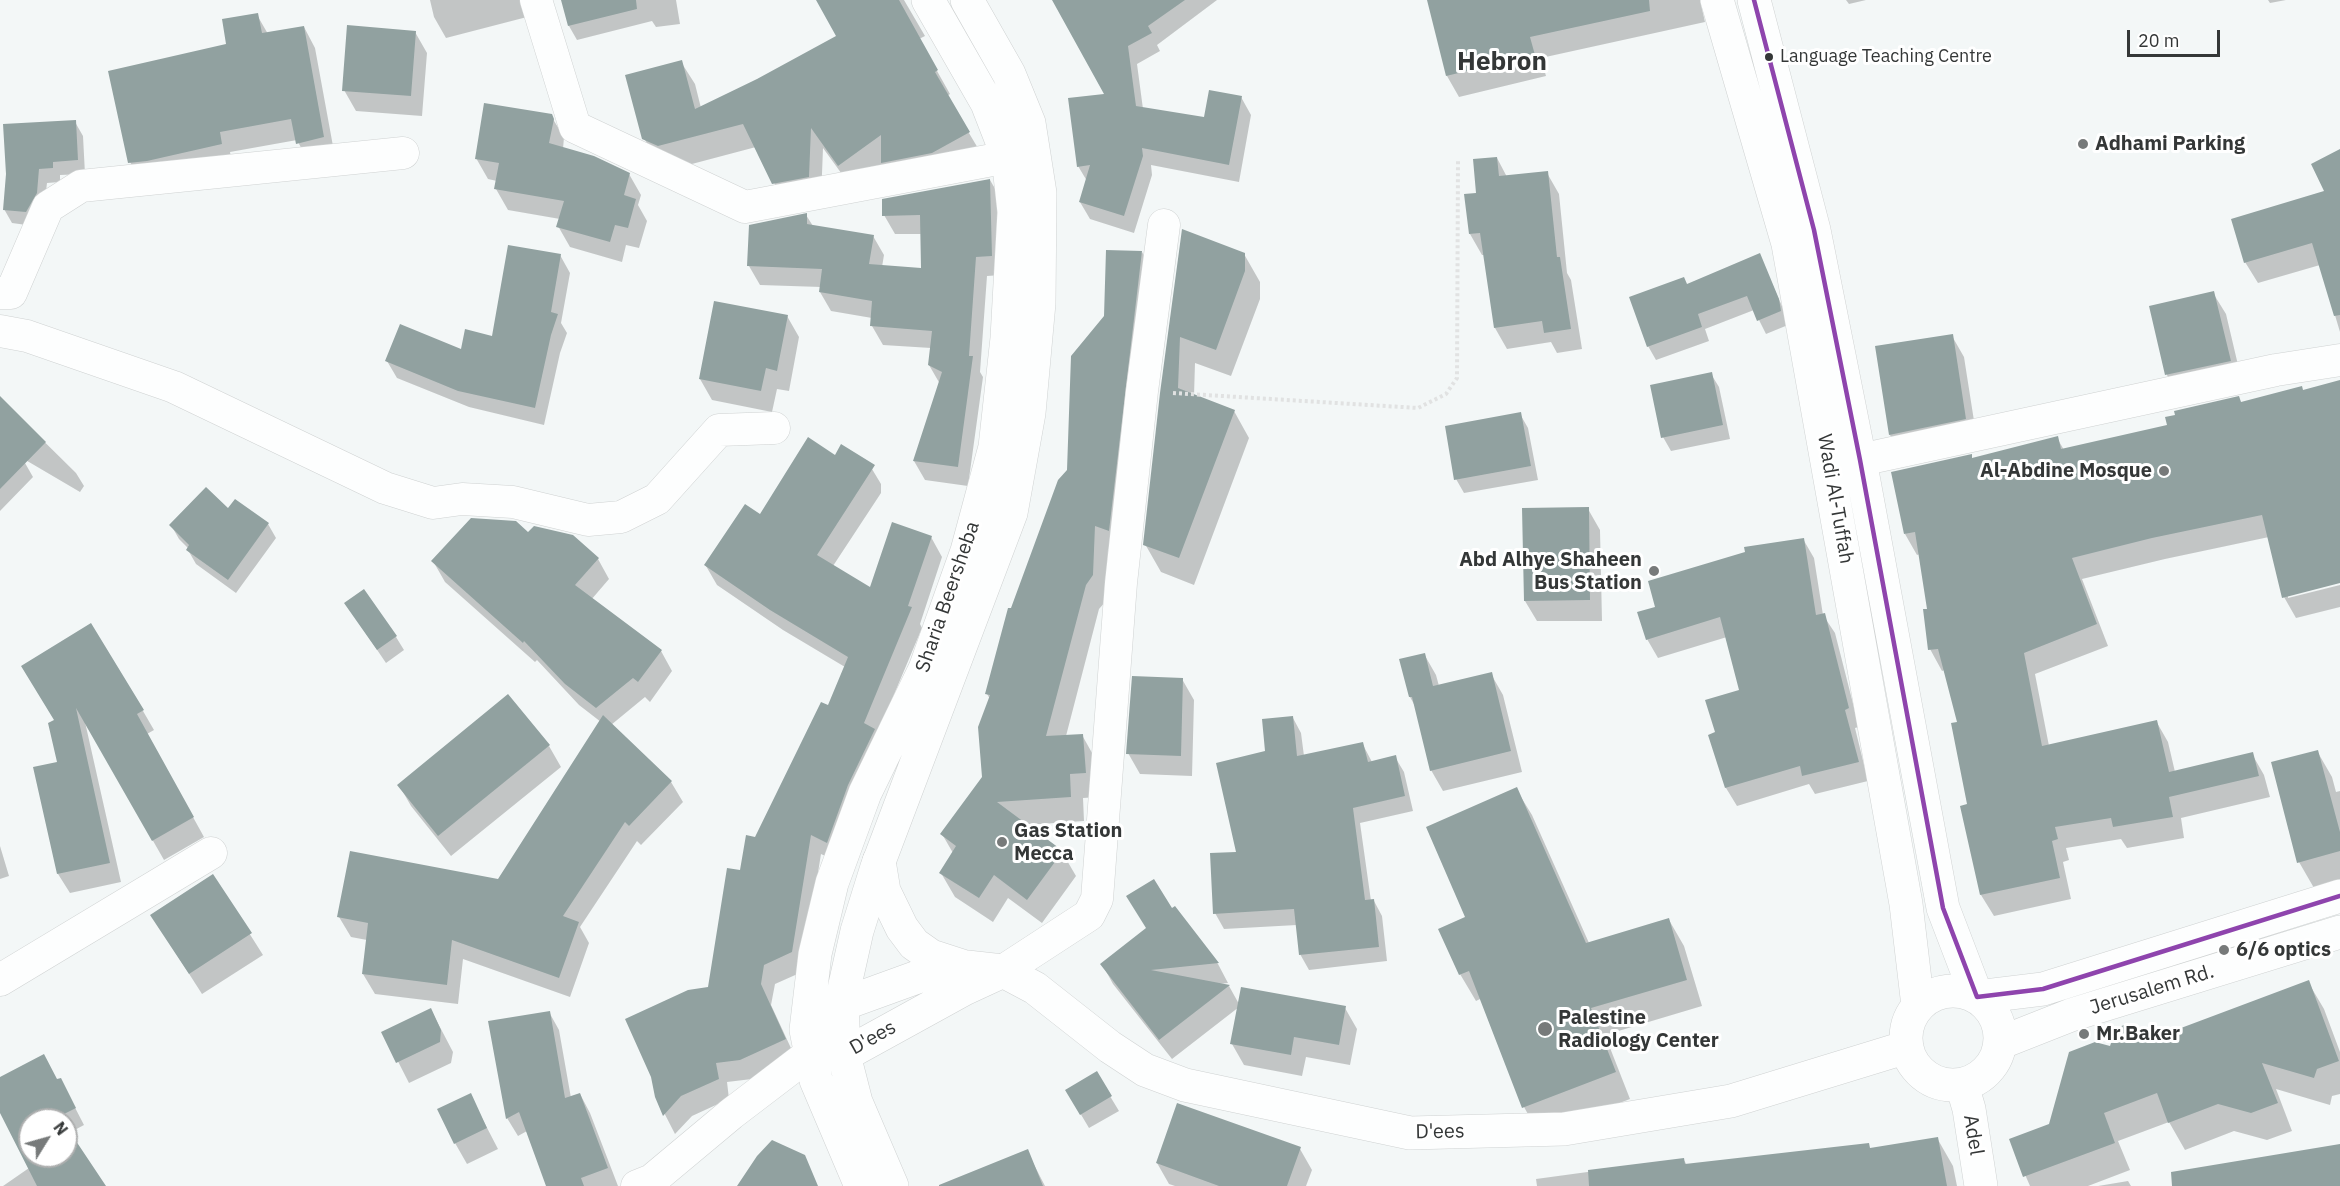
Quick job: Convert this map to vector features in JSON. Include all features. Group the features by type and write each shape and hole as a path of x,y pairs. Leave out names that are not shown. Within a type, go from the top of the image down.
{"street":[{"path":"536,0 575,127 745,207 1008,157"},
{"name":"Sharia Beersheba","path":"861,1186 816,1080 810,1053 806,1030 815,954 832,883 865,793 925,669 968,551 995,447 1007,338 1014,212 1008,157 987,104 928,0"},
{"name":"Sharia Beersheba","path":"892,1186 856,1102 844,1055 843,1004 857,931 879,861 1011,513 1029,413 1039,303 1040,193 1029,123 1009,74 966,0"},
{"name":"Wadi Al-Tuffah","path":"1717,0 1788,244 1906,904 1918,1006"},
{"name":"Wadi Al-Tuffah","path":"1754,0 1814,230 1860,460 1943,909 1977,997"},
{"path":"0,293 11,293 48,207 81,186 403,153"},
{"path":"1003,971 1089,915 1097,899 1121,583 1142,391 1164,225"},
{"path":"0,331 27,336 174,387 385,488 433,503 462,498 503,501 588,520 621,517 657,499 719,430 774,428"},
{"path":"1860,460 2276,370 2340,360"},
{"path":"0,980 211,853"},
{"path":"879,861 884,891 902,928 914,944 931,956 966,967"},
{"path":"1977,997 2043,989 2340,896"},
{"name":"Jerusalem Rd.","path":"2000,1043 2070,1015 2340,933"},
{"name":"D'ees","path":"810,1053 843,1004 923,975 966,967 1003,971 1035,988 1110,1047 1145,1070 1185,1085 1410,1133 1564,1129 1731,1101 1907,1047"},
{"name":"D'ees","path":"810,1053 844,1055 964,989 1003,971"},
{"path":"1945,991 1961,991 1977,997 1989,1008 1998,1022 2000,1043 1998,1054 1990,1068 1977,1079 1962,1085 1947,1085 1933,1081 1921,1073 1912,1061 1907,1047 1906,1033 1910,1018 1918,1006 1930,997 1945,991"},
{"path":"637,1186 652,1180 731,1114 810,1053"},
{"name":"Adel","path":"1962,1085 1969,1109 1981,1186"}],"path":[{"path":"1142,391 1418,408 1446,394 1457,378 1458,160"}],"building":[{"path":"561,0 636,0 637,9 568,26"},
{"path":"816,0 899,0 938,70 935,72 970,132 932,153 881,163 881,135 838,166 811,128 809,177 772,184 743,124 658,146 642,139 625,75 682,60 695,109 757,79 836,36"},
{"path":"1052,0 1185,0 1148,26 1152,33 1128,46 1136,106 1204,117 1209,90 1242,96 1229,165 1142,148 1143,156 1124,216 1079,202 1090,165 1077,167 1068,98 1104,94"},
{"path":"1427,0 1649,0 1650,11 1530,37 1535,55 1446,76"},
{"path":"258,13 262,33 304,26 324,137 296,144 291,119 220,132 222,144 147,161 128,163 108,71 226,44 222,19"},
{"path":"347,25 416,31 411,96 342,91"},
{"path":"484,103 552,114 554,119 549,143 594,156 630,173 624,195 636,199 628,228 615,225 610,242 556,227 564,201 494,189 499,163 475,159"},
{"path":"76,120 78,160 53,162 53,168 39,169 37,193 26,212 3,210 6,174 3,124"},
{"path":"2340,149 2340,315 2334,316 2312,243 2244,263 2231,219 2324,191 2311,164"},
{"path":"1497,157 1499,176 1548,171 1557,257 1560,257 1571,329 1544,333 1542,321 1494,328 1480,233 1469,234 1464,194 1476,193 1473,159"},
{"path":"990,179 992,256 976,257 969,356 973,356 958,467 913,461 942,372 928,365 932,331 870,326 872,301 819,292 822,269 747,266 749,225 807,213 807,224 874,235 869,264 921,268 920,215 882,216 882,199"},
{"path":"1182,229 1245,253 1245,271 1216,350 1180,337 1178,388 1235,410 1179,558 1143,545"},
{"path":"508,245 561,254 551,312 558,314 551,335 535,408 458,391 385,361 400,324 461,349 465,329 492,336"},
{"path":"1106,250 1142,251 1109,531 1095,526 1093,575 1086,585 1046,736 1083,734 1086,773 1070,774 1071,797 997,802 1063,851 1027,900 994,875 979,898 939,873 956,846 940,834 982,777 978,727 990,695 985,694 1008,608 1011,608 1058,480 1067,470 1071,356 1104,316"},
{"path":"1760,253 1779,299 1781,311 1757,321 1747,296 1698,314 1702,327 1647,347 1629,297 1684,277 1687,284"},
{"path":"2214,291 2231,361 2165,375 2149,306"},
{"path":"714,301 788,315 777,371 766,368 761,391 699,379"},
{"path":"1953,334 1966,419 1889,435 1875,346"},
{"path":"1712,372 1723,425 1661,438 1650,385"},
{"path":"2340,380 2340,583 2282,598 2262,515 2152,538 2072,558 2097,624 2024,653 2042,746 2157,720 2169,772 2253,752 2259,776 2169,797 2173,817 2113,827 2111,818 2055,827 2058,839 2052,841 2060,878 1980,895 1960,806 1967,804 1951,723 1957,722 1938,649 1928,650 1923,609 1927,609 1915,532 1904,534 1891,472 1972,454 1972,458 2058,436 2061,449 2167,425 2165,417 2175,415 2174,411 2239,396 2241,402 2302,386 2303,390"},
{"path":"0,396 46,442 0,489"},
{"path":"1521,412 1531,466 1454,480 1445,426"},
{"path":"808,437 835,455 841,444 875,465 817,555 870,587 892,522 932,536 908,606 912,607 864,723 875,729 848,785 827,843 811,835 792,952 764,965 761,984 786,1039 740,1060 716,1063 719,1079 681,1096 663,1116 655,1097 651,1077 625,1019 688,990 708,987 727,868 740,870 746,835 755,837 821,702 828,705 848,657 770,610 704,565 745,504 760,514"},
{"path":"206,487 228,508 235,499 269,523 228,580 186,550 189,545 169,525"},
{"path":"1589,507 1590,600 1524,601 1522,508"},
{"path":"471,518 516,521 528,532 534,526 573,535 599,558 575,585 662,650 638,682 633,678 596,708 565,684 524,641 523,643 431,561"},
{"path":"1804,538 1816,615 1825,613 1849,708 1845,710 1859,762 1802,776 1800,766 1725,788 1708,735 1715,732 1705,700 1739,690 1720,617 1646,640 1637,612 1655,607 1648,581 1745,552 1744,547"},
{"path":"364,589 397,636 377,650 344,603"},
{"path":"91,623 144,710 137,714 194,817 152,841 76,708 110,863 57,874 33,767 57,762 48,723 54,720 21,666"},
{"path":"1425,653 1433,686 1492,672 1511,751 1430,771 1412,697 1409,697 1399,659"},
{"path":"1132,676 1183,678 1181,756 1126,754"},
{"path":"508,694 550,745 438,836 397,785"},
{"path":"603,715 672,781 629,826 625,822 563,916 579,922 559,978 452,940 447,985 362,974 368,923 337,917 350,851 498,879"},
{"path":"1293,716 1297,756 1363,742 1368,762 1396,755 1405,796 1353,808 1365,900 1374,899 1379,947 1299,955 1294,909 1213,914 1210,853 1236,852 1216,763 1265,751 1262,719"},
{"path":"2318,750 2340,832 2340,851 2297,863 2271,762"},
{"path":"1517,787 1586,943 1669,918 1687,980 1591,1008 1616,1072 1522,1108 1469,971 1459,975 1438,929 1465,917 1426,827"},
{"path":"213,874 252,933 189,974 150,915"},
{"path":"1154,879 1172,908 1175,906 1219,963 1151,970 1230,985 1159,1040 1100,964 1146,928 1126,896"},
{"path":"2309,980 2339,1061 2317,1069 2314,1078 2262,1063 2278,1103 2251,1113 2218,1104 2168,1123 2157,1093 2104,1113 2115,1143 2023,1177 2009,1139 2049,1124 2069,1052 2095,1042 2110,1046 2116,1028 2127,1024 2165,1034"},
{"path":"1241,987 1346,1006 1339,1045 1294,1037 1291,1055 1230,1044"},
{"path":"431,1008 441,1030 440,1042 396,1063 381,1032"},
{"path":"550,1011 565,1098 580,1093 608,1168 581,1178 584,1186 546,1186 519,1112 506,1119 488,1021"},
{"path":"44,1054 57,1079 61,1078 76,1108 18,1108 18,1149 0,1113 0,1077"},
{"path":"1097,1071 1112,1096 1080,1115 1065,1090"},
{"path":"471,1093 487,1128 454,1144 437,1109"},
{"path":"1177,1103 1301,1147 1287,1186 1219,1186 1156,1163"},
{"path":"1938,1137 1947,1186 1589,1186 1588,1170 1684,1158 1685,1164 1869,1143 1870,1148"},
{"path":"772,1140 805,1155 818,1186 737,1186 757,1156"},
{"path":"78,1144 106,1186 37,1186 28,1168 78,1168"},
{"path":"2340,1144 2340,1186 2172,1186 2171,1172"},
{"path":"1028,1149 1043,1186 939,1186 939,1185"}],"transit line":[{"path":"1754,0 1814,230 1860,460 1943,908 1977,997 2043,989 2340,896"}],"place":[{"name":"Language Teaching Centre","path":"1769,57"},
{"name":"Adhami Parking","path":"2083,144"},
{"name":"Al-Abdine Mosque","path":"2164,471"},
{"name":"Abd Alhye Shaheen Bus Station","path":"1654,571"},
{"name":"Gas Station Mecca","path":"1002,842"},
{"name":"6/6 optics","path":"2224,950"},
{"name":"Palestine Radiology Center","path":"1545,1029"},
{"name":"Mr.Baker","path":"2084,1034"}],"district":[{"name":"Hebron","path":"1502,62"}]}
